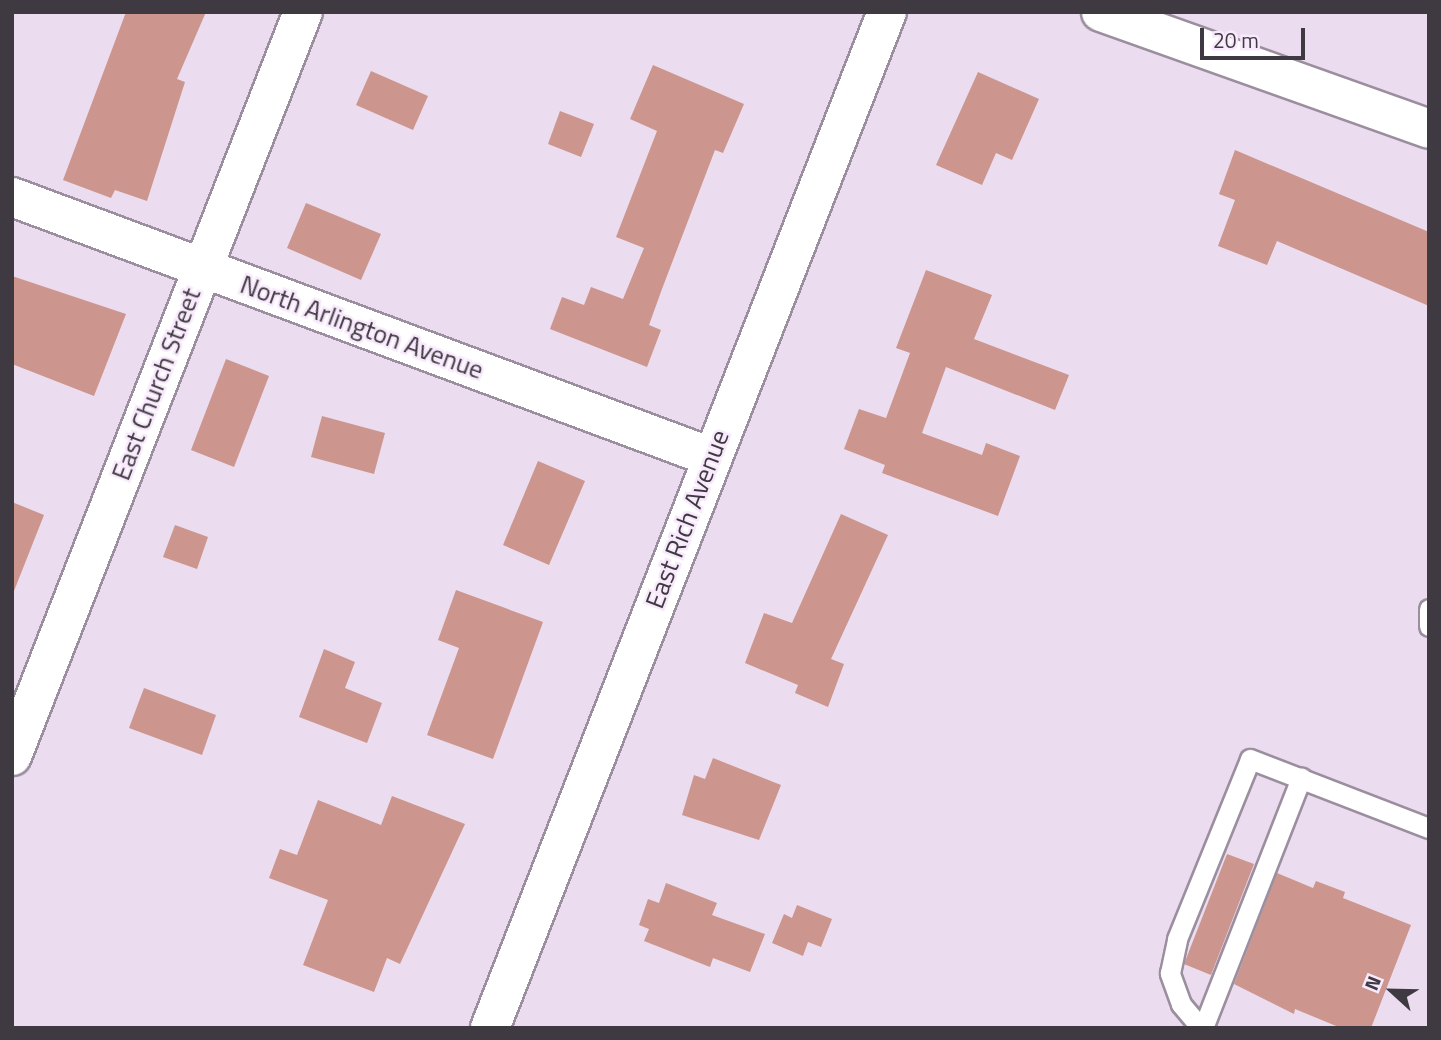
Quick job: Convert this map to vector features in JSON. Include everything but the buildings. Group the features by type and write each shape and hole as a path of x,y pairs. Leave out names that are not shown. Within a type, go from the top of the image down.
{"street":[{"name":"East Church Street","path":"12,756 201,267 303,12"},
{"name":"East Rich Avenue","path":"490,1028 887,12"},
{"path":"1101,12 1429,129"},
{"name":"North Arlington Avenue","path":"12,197 711,457"}],"lane":[{"path":"1429,609 1429,626"},
{"path":"1301,778 1202,1028 1181,1004 1170,973 1177,939 1251,759 1301,778 1429,828"}]}
